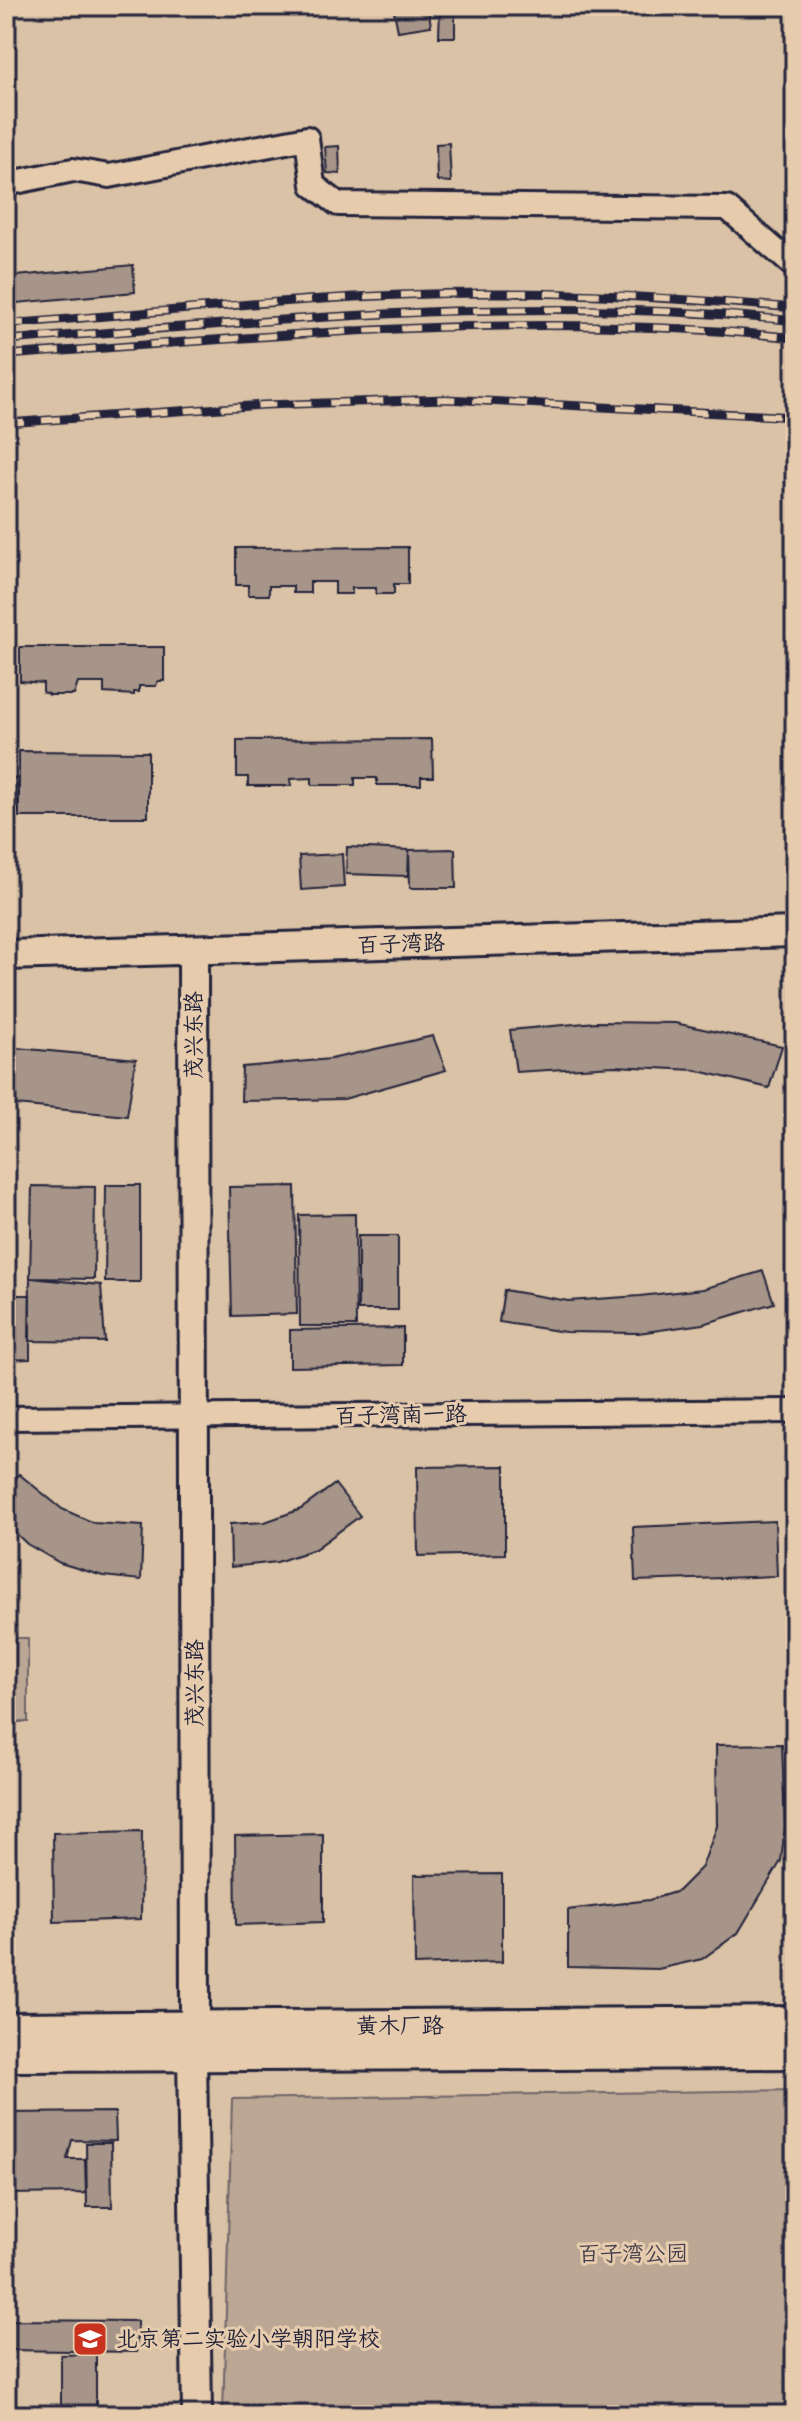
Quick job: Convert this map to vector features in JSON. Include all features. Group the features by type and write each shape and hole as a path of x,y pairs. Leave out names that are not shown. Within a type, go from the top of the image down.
{"main road":[{"name":"黄木厂路","path":"6,2029 193,2039 795,2023"},
{"path":"6,2055 193,2039 795,2052"}],"street":[{"path":"6,184 73,170 109,176 307,138 313,185 338,204 727,208 795,267"},
{"name":"百子湾路","path":"6,955 795,932"},
{"name":"茂兴东路","path":"193,950 193,2039 197,2415"},
{"name":"百子湾南一路","path":"6,1418 795,1411"}],"green space":[{"path":"6,1638 28,1638 28,1722 6,1722"},
{"name":"百子湾公园","path":"795,2090 795,2415 223,2415 232,2099"}],"building":[{"path":"393,6 428,6 431,26 398,31"},
{"path":"440,6 533,6 533,10 455,10 455,37 439,37"},
{"path":"533,6 597,6 597,10 533,10"},
{"path":"449,143 451,182 437,181 436,144"},
{"path":"339,146 340,174 327,173 325,147"},
{"path":"133,265 135,292 6,304 6,277"},
{"path":"408,547 408,584 394,584 394,594 376,594 376,588 352,588 352,594 335,594 335,582 310,582 310,593 293,593 293,586 269,586 269,595 248,595 248,585 236,585 236,548"},
{"path":"20,647 164,647 164,681 158,681 156,686 139,686 139,692 134,692 134,695 104,693 104,683 78,683 74,695 50,695 43,692 43,683 20,681"},
{"path":"432,739 433,777 421,777 421,785 377,785 377,778 355,778 355,785 312,785 312,778 290,779 291,786 248,786 248,777 237,777 237,740"},
{"path":"19,751 148,752 148,817 19,817"},
{"path":"6,778 18,778 18,812 12,812 10,817 6,817"},
{"path":"347,847 409,850 408,876 346,874"},
{"path":"455,849 456,888 410,888 409,850"},
{"path":"342,854 344,887 301,890 299,856"},
{"path":"596,1022 675,1023 782,1046 769,1088 695,1070 614,1066 516,1072 510,1030"},
{"path":"433,1036 446,1070 344,1099 241,1101 242,1067 331,1059"},
{"path":"6,1047 136,1059 127,1116 6,1104"},
{"path":"106,1185 140,1185 140,1282 105,1282"},
{"path":"32,1186 95,1187 94,1279 30,1278"},
{"path":"295,1186 297,1314 232,1316 229,1187"},
{"path":"355,1214 356,1326 300,1326 299,1215"},
{"path":"358,1236 398,1236 398,1310 358,1310"},
{"path":"763,1271 774,1303 703,1324 638,1333 565,1332 499,1322 504,1290 568,1301 640,1296 703,1289"},
{"path":"30,1278 101,1285 105,1342 29,1341"},
{"path":"6,1295 30,1295 30,1359 6,1360"},
{"path":"403,1328 403,1365 290,1367 290,1330"},
{"path":"505,1466 505,1554 418,1556 417,1467"},
{"path":"19,1474 62,1509 94,1523 143,1526 141,1580 103,1576 60,1563 27,1544 6,1524 6,1490"},
{"path":"335,1484 360,1516 315,1549 277,1562 231,1567 230,1524 265,1522 301,1509"},
{"path":"775,1521 777,1576 635,1581 633,1527"},
{"path":"782,1744 785,1827 781,1861 738,1933 702,1959 658,1969 568,1967 568,1910 649,1900 678,1891 702,1867 717,1826 716,1745"},
{"path":"142,1831 141,1919 54,1922 53,1833"},
{"path":"323,1834 323,1922 236,1925 235,1836"},
{"path":"502,1874 502,1962 415,1965 414,1875"},
{"path":"115,2112 116,2141 72,2140 67,2159 85,2159 86,2193 6,2194 6,2113"},
{"path":"86,2143 111,2143 112,2207 87,2207"},
{"path":"6,2320 137,2321 137,2352 6,2350"},
{"path":"96,2354 96,2415 61,2415 61,2355"}],"railway":[{"path":"6,324 305,300 425,294 602,295 795,308"},
{"path":"6,340 400,313 499,310 697,313 795,321"},
{"path":"6,355 302,334 499,326 598,326 795,338"},
{"path":"6,423 264,405 446,399 795,417"}],"place":[{"name":"北京第二实验小学朝阳学校","path":"90,2339"}]}
